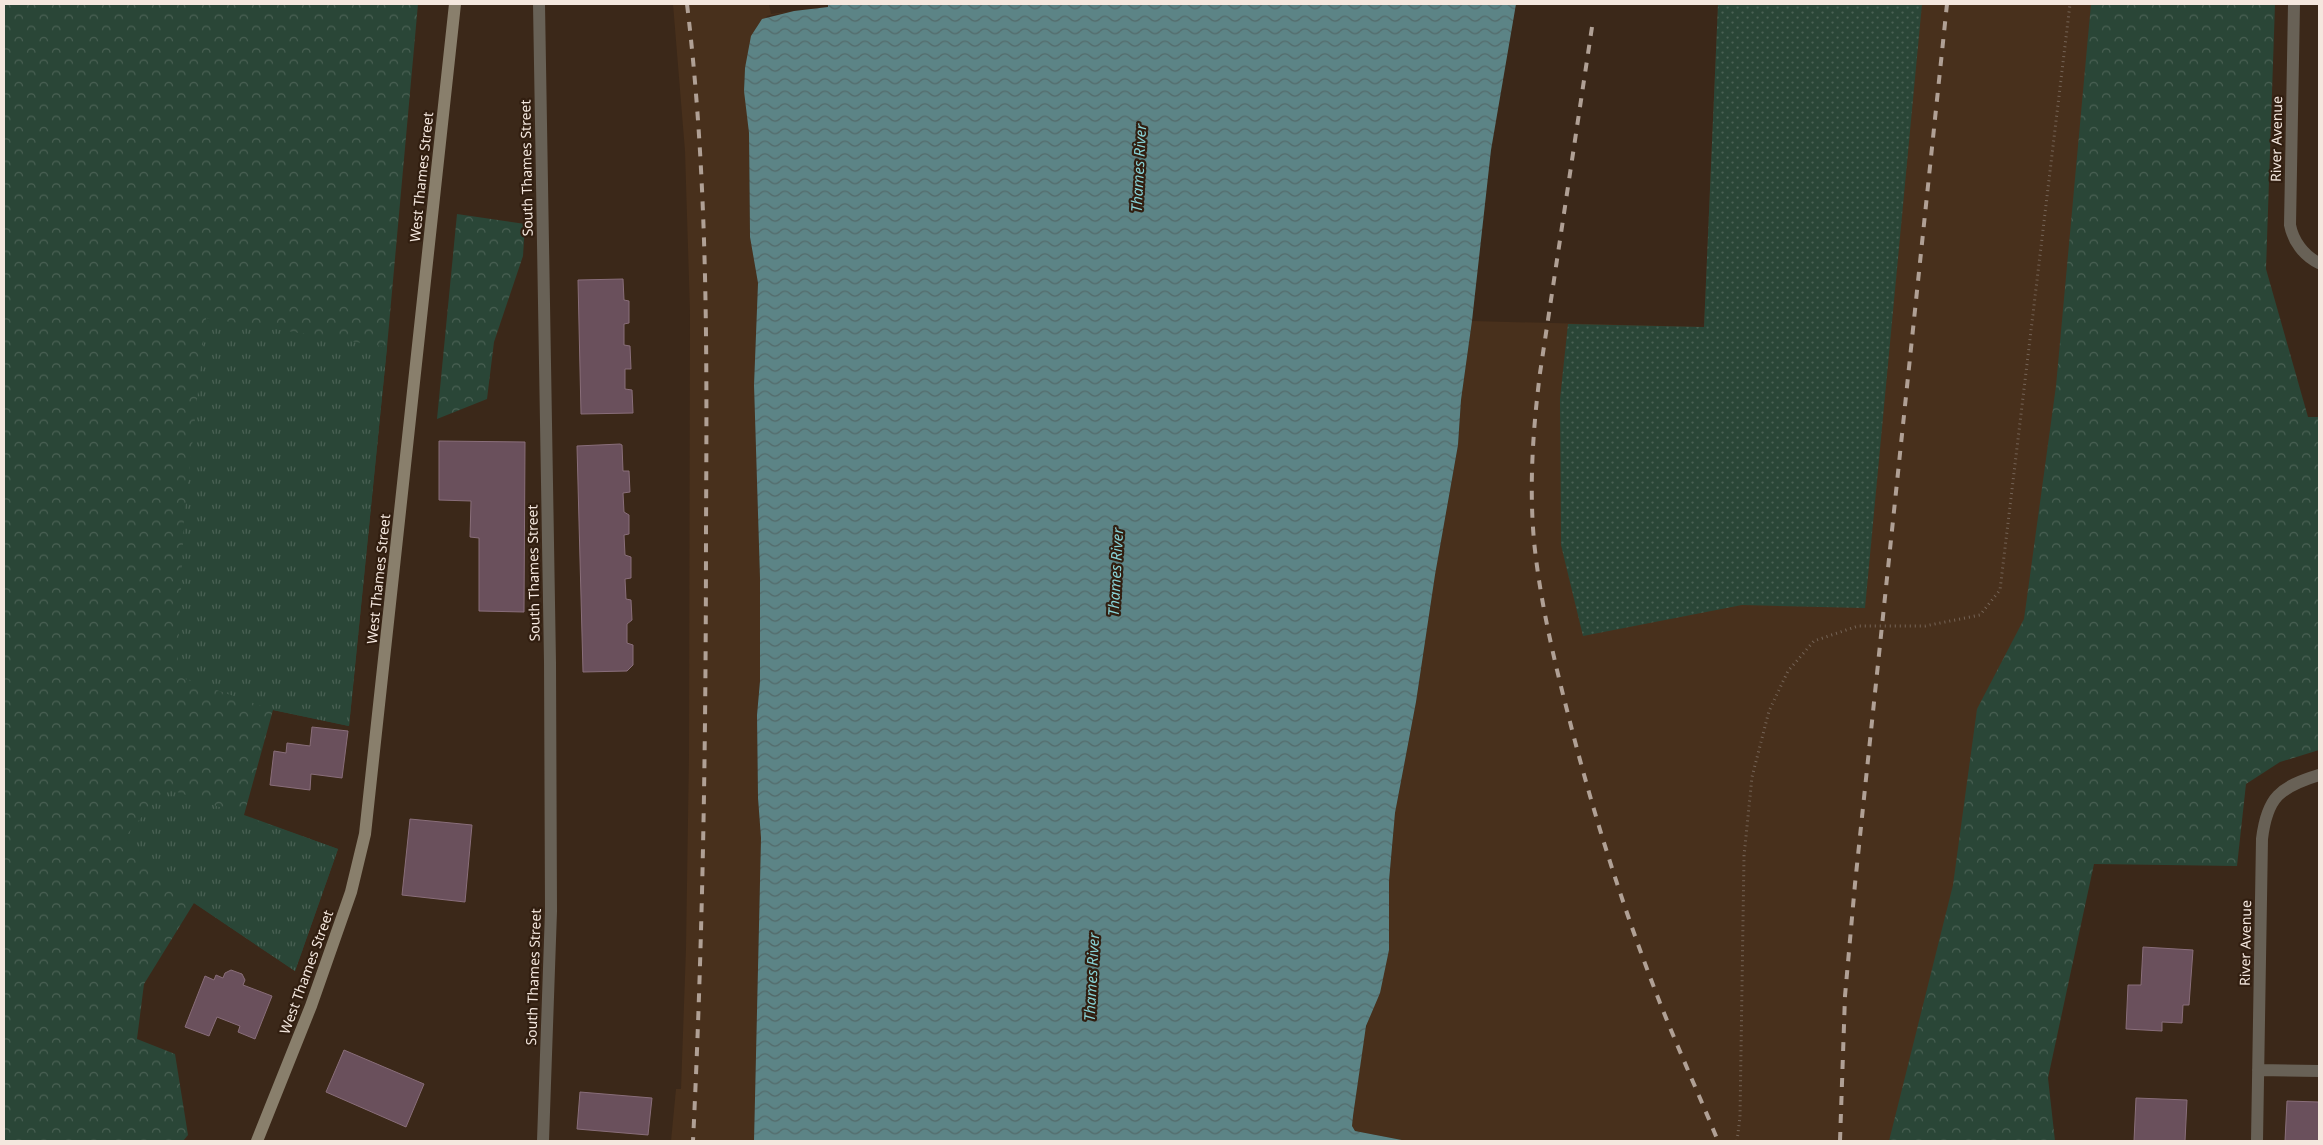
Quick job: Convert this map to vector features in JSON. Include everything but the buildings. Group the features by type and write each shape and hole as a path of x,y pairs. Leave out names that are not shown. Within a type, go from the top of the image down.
{"main road":[{"name":"West Thames Street","path":"257,1141 311,1006 351,892 365,834 455,4"}],"street":[{"name":"South Thames Street","path":"539,4 550,662 551,911 543,1141"},
{"name":"River Avenue","path":"2294,4 2290,225 2298,245 2306,254 2319,263"},
{"name":"River Avenue","path":"2257,1141 2262,839 2265,814 2286,788 2295,782 2319,775"},
{"path":"2258,1070 2319,1071"}],"path":[{"path":"1737,1141 1740,1117 1744,856 1752,777 1768,711 1788,671 1814,641 1858,626 1925,626 1980,615 2000,590 2070,4"}],"shaded area":[{"path":"673,4 769,4 771,14 794,11 767,16 745,68 744,84 749,133 750,237 758,283 754,385 760,578 760,681 757,715 758,798 761,838 754,1141 671,1141 676,1089 681,1089 686,948 689,754 690,312 685,151"},
{"path":"1718,4 2164,4 1976,1141 1407,1141 1355,1131 1352,1126 1364,1035 1389,950 1389,881 1395,813 1416,702 1435,575 1458,445 1461,400 1472,321 1704,327"}],"green space":[{"path":"4,4 418,4 387,347 349,726 273,710 244,815 338,849 295,971 194,903 144,984 137,1039 175,1054 188,1135 183,1141 4,1141"},
{"path":"1718,4 1922,4 1865,608 1742,605 1583,636 1561,545 1560,399 1568,324 1704,327"},
{"path":"2091,4 2275,4 2266,269 2308,417 2319,417 2319,750 2280,762 2246,784 2237,866 2094,864 2048,1078 2055,1141 1889,1141 1953,885 1977,709 2024,619 2056,386"},
{"path":"457,214 525,224 523,256 494,342 487,399 437,419"},
{"path":"206,318 387,347 349,726 273,710 177,676 184,519"},
{"path":"166,788 338,849 295,971 194,903 119,844"}],"water":[{"name":"Thames River","path":"828,4 1516,4 1491,150 1472,321 1461,400 1458,445 1435,575 1416,702 1395,813 1389,881 1389,950 1380,993 1366,1026 1352,1126 1355,1131 1407,1141 754,1141 761,838 758,798 757,715 760,681 760,578 754,385 758,283 750,237 749,133 744,91 745,68 751,36 762,19 794,11 828,7"}],"railway":[{"path":"687,4 694,69 703,200 706,332 703,835 693,1141"},
{"path":"1840,1141 1845,996 1855,884 1947,4"},
{"path":"1592,27 1540,373 1532,478 1534,541 1544,608 1563,696 1600,828 1648,973 1718,1141"}]}
